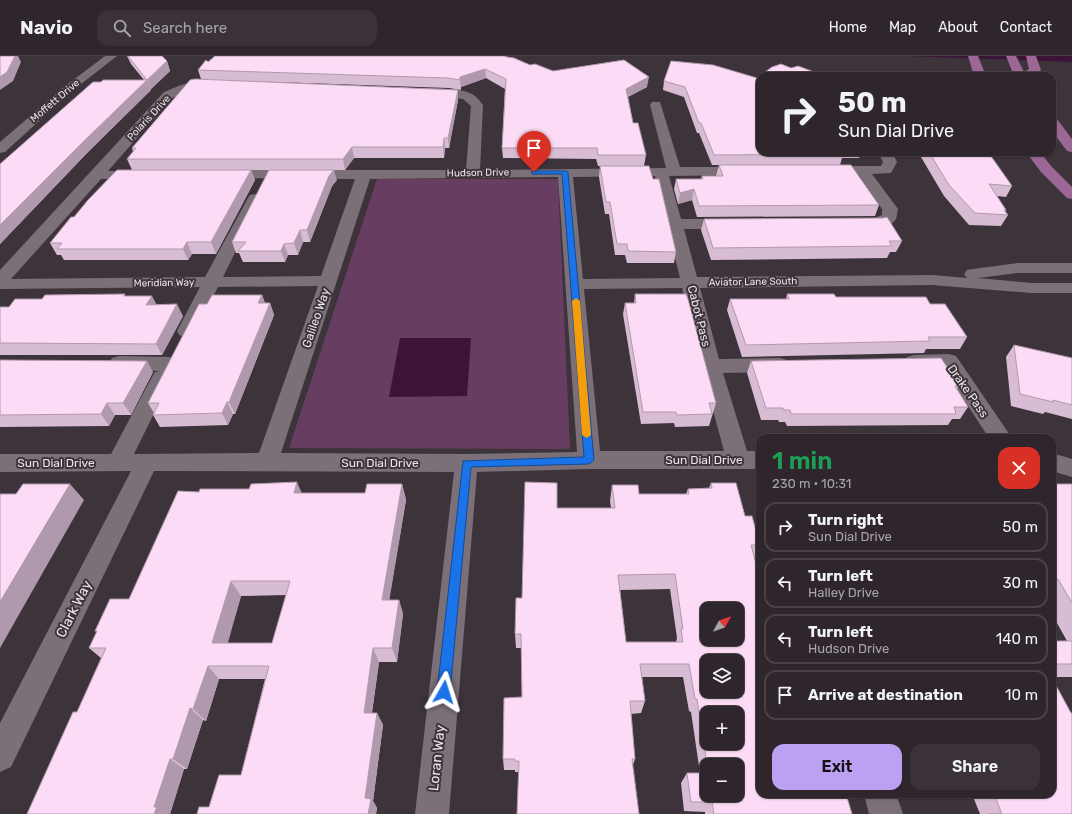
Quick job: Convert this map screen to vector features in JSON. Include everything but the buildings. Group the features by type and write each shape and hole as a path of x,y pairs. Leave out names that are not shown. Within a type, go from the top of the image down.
{"main road":[{"path":"973,56 978,72"},
{"path":"1012,56 1023,72"},
{"path":"1024,72 1031,56"},
{"path":"1056,127 1072,148"},
{"path":"1036,156 1046,169 1072,195"}],"street":[{"name":"Moffett Drive","path":"56,84 96,56"},
{"name":"Moffett Drive","path":"0,149 68,89 112,56"},
{"name":"Polaris Drive","path":"0,280 97,175 168,95 181,87 198,84 229,85"},
{"path":"418,92 449,93 467,96 477,105 473,172"},
{"name":"Cabot Pass","path":"656,105 668,171 675,224 711,366 749,460"},
{"path":"807,170 886,170 890,162 887,156"},
{"path":"847,223 878,223 889,217 890,209 862,170"},
{"name":"Hudson Drive","path":"205,174 760,171"},
{"path":"565,172 589,460"},
{"path":"97,175 159,174"},
{"path":"118,463 267,174"},
{"name":"Galileo Way","path":"267,462 364,174"},
{"path":"675,224 745,224"},
{"name":"Aviator Lane South","path":"932,280 1018,268 1072,268"},
{"name":"Aviator Lane South","path":"575,284 932,280 1031,288 1072,288"},
{"name":"Meridian Way","path":"0,284 329,281"},
{"path":"100,364 175,352"},
{"name":"Drake Pass","path":"894,363 950,361 997,434"},
{"path":"711,366 799,365"},
{"name":"Sun Dial Drive","path":"0,463 466,463 589,460 749,460"},
{"name":"Clark Way","path":"0,756 147,463"},
{"name":"Loran Way","path":"432,814 466,463"},
{"path":"1056,463 1072,468"},
{"path":"881,798 886,814"}],"shaded area":[{"path":"906,56 1072,56 1072,62"},
{"path":"377,179 558,179 570,449 289,448"},
{"path":"400,338 471,338 467,396 389,397"}],"slow traffic":[{"path":"576,301 587,435"}],"route":[{"path":"444,692 466,463 589,460 565,172 534,172"}]}
